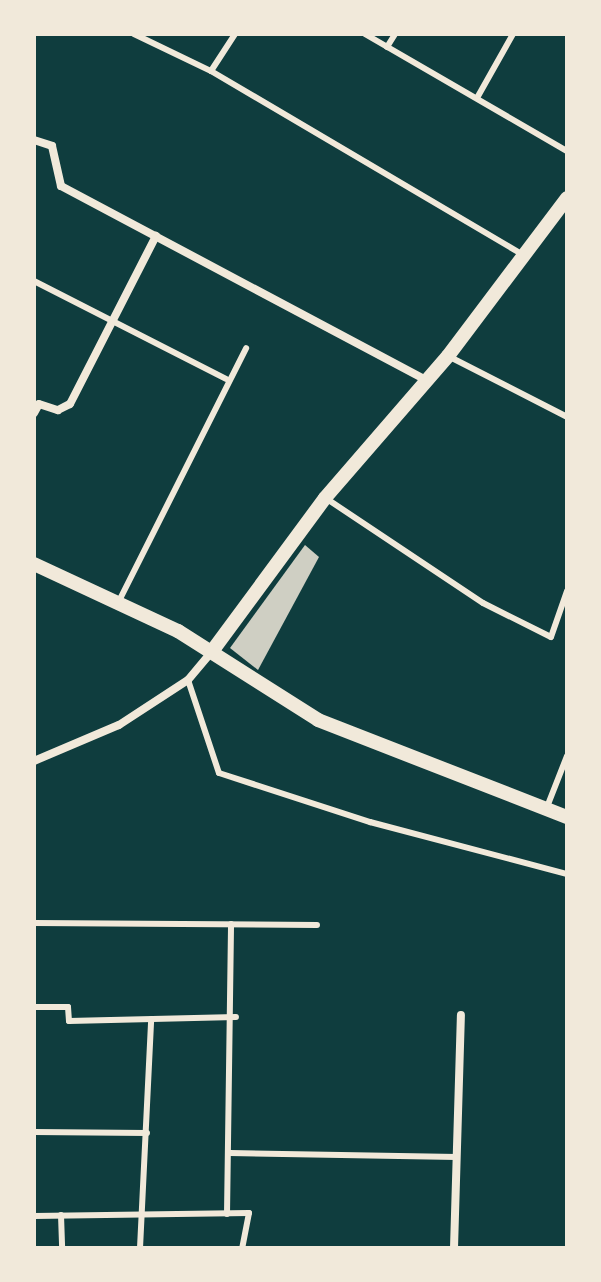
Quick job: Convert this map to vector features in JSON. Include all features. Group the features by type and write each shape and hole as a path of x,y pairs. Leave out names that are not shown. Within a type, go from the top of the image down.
{"street":[{"path":"34,140 52,146 61,186 427,381"},
{"path":"34,761 119,725 188,680 325,498 448,356 567,198"},
{"path":"34,413 39,404 58,410 70,404 156,236"},
{"path":"34,564 119,601 213,650 318,720 567,817"},
{"path":"454,1248 461,1015"}],"lane":[{"path":"134,34 211,71 522,254"},
{"path":"211,71 235,34"},
{"path":"365,34 567,151"},
{"path":"387,47 395,34"},
{"path":"477,98 513,34"},
{"path":"34,281 226,379"},
{"path":"119,601 226,379 246,348"},
{"path":"448,356 567,417"},
{"path":"325,498 483,603 551,637 567,591"},
{"path":"188,680 219,773 370,822 567,874"},
{"path":"547,807 567,756"},
{"path":"34,923 317,925"},
{"path":"227,1214 236,1017 231,924"},
{"path":"34,1007 68,1007 69,1021 236,1017"},
{"path":"140,1248 151,1019"},
{"path":"34,1132 147,1133"},
{"path":"230,1153 457,1157"},
{"path":"34,1216 249,1213 242,1248"},
{"path":"61,1215 62,1248"}],"building":[{"path":"305,545 319,557 258,670 230,648"}]}
